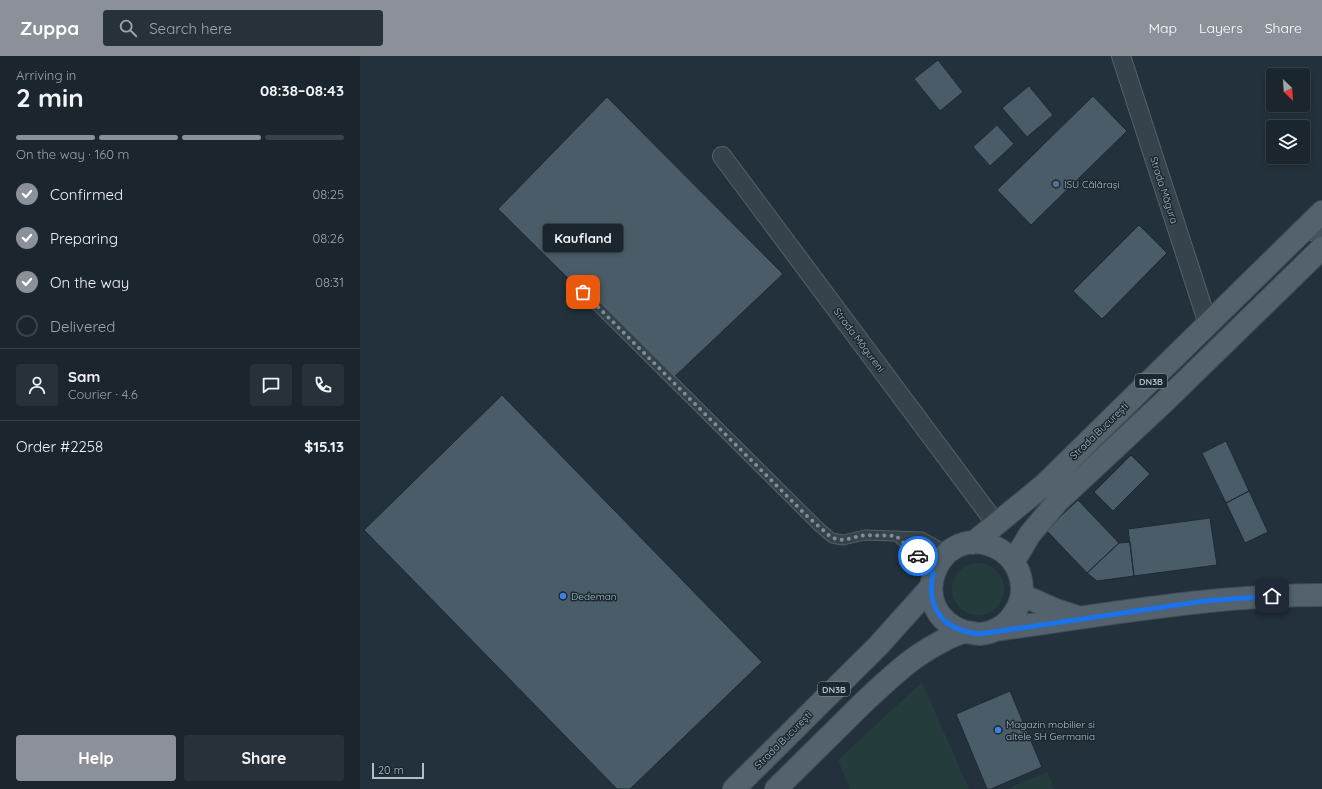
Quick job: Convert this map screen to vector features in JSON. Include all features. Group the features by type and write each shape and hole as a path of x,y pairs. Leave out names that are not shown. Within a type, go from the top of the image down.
{"main road":[{"name":"Strada București","path":"973,543 997,525 1044,485 1208,324 1314,229 1322,212"},
{"name":"DN3B","path":"1163,403 1322,248"},
{"path":"1014,561 1030,534 1058,501 1163,403 1146,385"},
{"path":"994,631 1005,625 1019,606 1022,595 1021,577 1014,561 1003,550 988,544 973,543 960,545 939,561 932,580 932,599 942,618 956,629 965,632 980,634 1080,618 1204,601 1285,595 1322,595"},
{"name":"Strada București","path":"734,789 878,646 932,580"},
{"path":"1022,595 1056,610 1080,618"},
{"name":"DN3B","path":"776,789 894,674 918,655 938,643 965,632"}],"street":[{"name":"Strada Măgura","path":"1120,56 1208,324"},
{"name":"Strada Măgureni","path":"722,156 997,525"}],"lane":[{"path":"583,292 808,517 832,538 843,540 865,535 922,537 949,552"},
{"path":"896,536 913,550 932,580"}],"green space":[{"path":"978,563 988,565 996,571 1002,579 1004,589 1002,599 996,607 988,613 978,615 968,613 960,607 954,599 952,589 954,579 960,571 968,565"},
{"path":"922,682 969,789 850,789 838,760"},
{"path":"1047,772 1054,789 1007,789"}],"building":[{"path":"938,60 963,92 940,111 914,79"},
{"path":"1029,86 1053,115 1027,137 1002,108"},
{"path":"1093,96 1127,131 1031,225 997,190"},
{"path":"607,97 783,274 671,380 498,209"},
{"path":"997,125 1014,144 990,166 973,147"},
{"path":"1139,225 1167,253 1102,319 1073,291"},
{"name":"Dedeman","path":"502,395 762,662 630,789 617,789 364,530"},
{"path":"1226,441 1249,491 1226,503 1202,453"},
{"path":"1131,455 1150,474 1113,511 1094,492"},
{"path":"1249,491 1268,532 1245,543 1226,503"},
{"path":"1078,500 1119,543 1087,573 1046,530"},
{"path":"1210,518 1217,565 1134,576 1128,529"},
{"path":"1130,542 1134,576 1097,581 1087,573 1119,543"},
{"path":"1010,691 1042,767 991,789 987,789 956,714"}],"way so far":[{"path":"583,292 702,409 808,517 832,538 843,540 865,535 896,536 918,556"}],"place":[{"name":"ISU Călărași","path":"1056,184"},
{"name":"Kaufland","path":"583,292"},
{"name":"Dedeman","path":"563,596"},
{"name":"Magazin mobilier si altele SH Germania","path":"998,730"}],"route":[{"path":"918,556 933,573 931,586 932,599 936,610 942,618 956,629 980,634 1009,628 1204,601 1272,596"}]}
